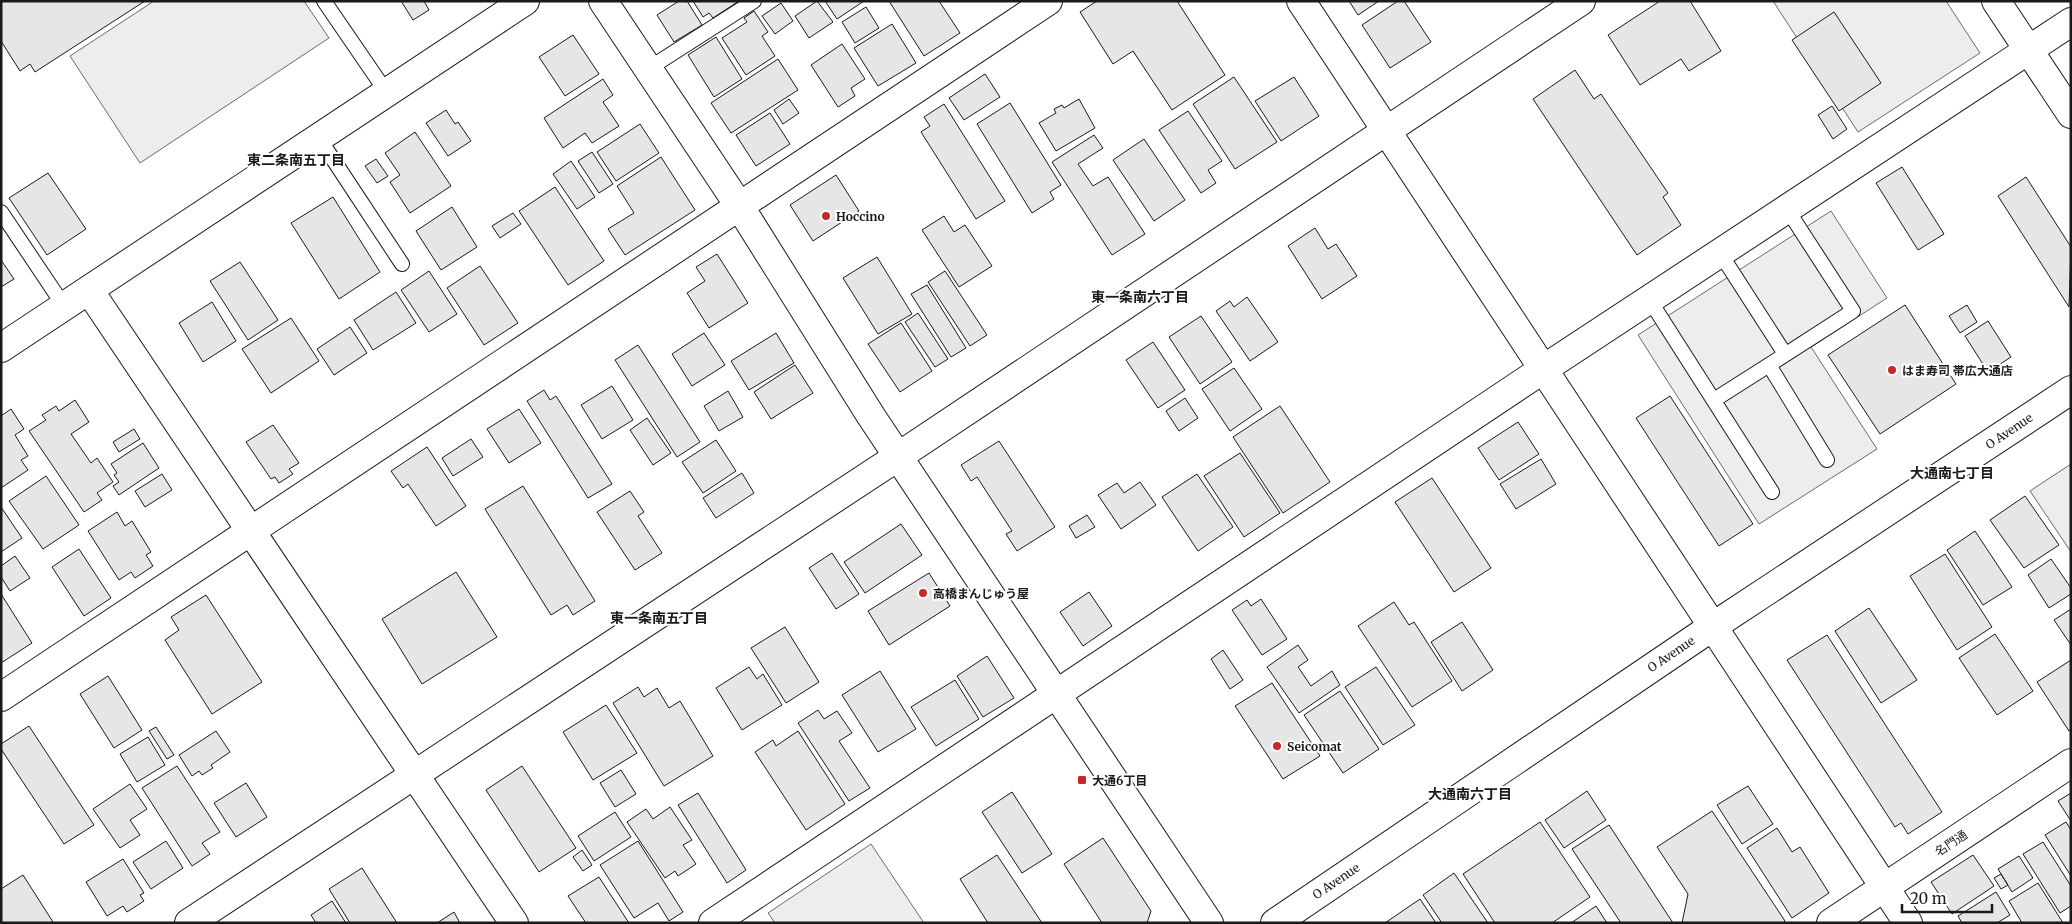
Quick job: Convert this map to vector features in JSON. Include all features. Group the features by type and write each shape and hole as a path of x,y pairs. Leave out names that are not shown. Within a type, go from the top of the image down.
{"main road":[{"path":"1,348 525,1"},
{"path":"603,1 740,206 899,456 1209,923"},
{"path":"1,697 1048,1"},
{"path":"1301,1 1542,370 1908,923"},
{"path":"189,923 899,456 1581,1"},
{"path":"1996,1 2071,114"},
{"path":"713,923 1649,299 2071,22"},
{"path":"89,290 252,530 514,923"},
{"name":"O Avenue","path":"1275,923 1712,626 2071,390"},
{"name":"名門通","path":"1831,923 2071,763"}],"lane":[{"path":"324,1 387,93"},
{"path":"648,69 754,1"},
{"path":"319,138 402,264"},
{"path":"1714,400 1852,310 1787,209"},
{"path":"1,212 64,306"},
{"path":"1720,253 1785,354"},
{"path":"1649,299 1772,492"},
{"path":"1769,365 1827,460"}],"shaded area":[{"path":"154,1 304,1 329,38 140,163 70,56"},
{"path":"1773,1 1946,1 1980,53 1858,132"},
{"path":"1831,211 1887,298 1811,347 1877,449 1759,524 1638,335"},
{"path":"2071,464 2071,552 2030,491"},
{"path":"871,844 924,923 775,923 768,913"}],"building":[{"path":"1,1 145,1 35,72 30,64 20,71 1,41"},
{"path":"401,1 424,1 429,10 413,20"},
{"path":"679,1 687,1 702,25 674,42 657,15"},
{"path":"693,1 739,1 713,18 709,13 703,17"},
{"path":"817,1 833,22 809,38 795,16"},
{"path":"825,1 864,1 837,19"},
{"path":"889,1 939,1 960,33 924,56"},
{"path":"1097,1 1177,1 1225,75 1172,110 1133,51 1113,64 1080,12"},
{"path":"1349,1 1379,1 1358,15"},
{"path":"1398,1 1404,1 1431,42 1390,68 1362,25"},
{"path":"1660,1 1690,1 1721,51 1689,71 1681,59 1640,85 1608,35"},
{"path":"781,3 793,21 775,34 762,16"},
{"path":"866,7 879,28 855,43 842,22"},
{"path":"754,11 768,32 762,36 775,56 746,75 722,38 747,22 744,18"},
{"path":"1834,12 1881,83 1839,111 1792,40"},
{"path":"892,24 916,63 878,86 854,48"},
{"path":"573,35 599,74 565,96 539,57"},
{"path":"716,37 742,79 714,97 688,55"},
{"path":"842,44 865,79 851,88 855,96 838,107 811,65"},
{"path":"778,59 798,90 731,133 711,103"},
{"path":"1575,70 1594,99 1601,94 1668,193 1663,197 1681,225 1637,255 1533,99"},
{"path":"985,74 1000,97 964,120 949,98"},
{"path":"1234,77 1277,142 1235,169 1193,104"},
{"path":"1294,77 1319,116 1281,141 1255,101"},
{"path":"603,79 613,95 603,102 619,126 592,143 585,133 563,148 544,118"},
{"path":"789,99 799,113 783,124 774,110"},
{"path":"1079,99 1095,128 1056,151 1039,123 1056,113 1054,109 1062,105 1064,108"},
{"path":"1010,103 1061,185 1050,192 1054,199 1032,213 977,124"},
{"path":"944,104 1005,201 976,219 921,132 930,126 924,117"},
{"path":"1832,106 1847,129 1833,139 1818,115"},
{"path":"446,110 455,124 458,122 471,141 448,156 426,123"},
{"path":"1188,111 1222,161 1208,170 1216,183 1201,193 1159,130"},
{"path":"770,113 790,144 756,166 736,135"},
{"path":"640,124 659,153 616,181 597,152"},
{"path":"415,132 451,186 410,213 390,182 400,175 385,153"},
{"path":"1094,135 1103,148 1078,164 1093,186 1108,177 1145,234 1112,255 1052,162"},
{"path":"1144,139 1185,200 1154,221 1113,160"},
{"path":"592,152 613,184 599,193 578,161"},
{"path":"661,157 695,210 625,255 608,229 634,213 617,186"},
{"path":"376,159 388,176 377,183 365,166"},
{"path":"571,161 595,197 577,209 553,174"},
{"path":"1902,167 1944,234 1918,250 1876,183"},
{"path":"48,173 86,229 47,255 9,198"},
{"path":"836,175 859,211 813,241 790,205"},
{"path":"2026,177 2071,247 2069,307 1998,196"},
{"path":"555,187 604,261 568,285 519,211"},
{"path":"333,197 380,272 339,299 291,223"},
{"path":"452,207 477,247 441,270 416,231"},
{"path":"513,213 521,224 500,238 492,226"},
{"path":"944,216 954,232 965,225 992,266 959,287 922,230"},
{"path":"1315,228 1328,249 1336,244 1357,276 1322,299 1288,246"},
{"path":"717,254 748,303 709,328 687,293 705,281 696,267"},
{"path":"877,257 912,314 878,334 843,278"},
{"path":"1,260 14,279 1,287"},
{"path":"240,262 278,320 248,340 210,281"},
{"path":"480,266 518,323 484,345 447,288"},
{"path":"429,271 457,314 429,332 401,290"},
{"path":"945,271 987,335 970,346 928,282"},
{"path":"927,285 966,348 951,357 911,294"},
{"path":"396,292 416,323 373,350 354,320"},
{"path":"1247,297 1278,342 1250,361 1216,311 1230,301 1234,307"},
{"path":"212,302 236,341 203,362 179,323"},
{"name":"はま寿司 帯広大通店","path":"1905,305 1956,384 1880,434 1828,355"},
{"path":"1967,305 1977,322 1960,333 1949,316"},
{"path":"918,313 948,359 935,367 905,322"},
{"path":"1201,316 1232,362 1200,384 1169,337"},
{"path":"291,318 319,361 271,393 242,349"},
{"path":"1988,321 2011,357 1988,372 1965,336"},
{"path":"901,323 932,371 900,392 868,344"},
{"path":"350,327 367,353 334,375 317,349"},
{"path":"704,333 725,365 692,386 672,354"},
{"path":"776,333 794,363 749,390 731,361"},
{"path":"1153,342 1185,390 1158,408 1126,360"},
{"path":"638,345 700,442 677,457 615,360"},
{"path":"795,365 813,393 771,419 754,392"},
{"path":"1234,368 1262,409 1230,431 1202,389"},
{"path":"612,386 633,420 602,439 581,405"},
{"path":"544,390 550,400 556,396 612,484 588,498 527,401"},
{"path":"728,391 743,417 719,431 704,406"},
{"path":"1670,396 1753,524 1719,546 1636,418"},
{"path":"1185,398 1198,418 1179,431 1166,411"},
{"path":"75,400 89,422 71,434 91,463 97,458 113,482 97,493 102,500 84,512 29,431 46,420 42,415 56,406 59,411"},
{"path":"1280,406 1330,482 1283,513 1233,437"},
{"path":"11,409 24,429 15,435 28,456 21,460 28,470 1,488 1,416"},
{"path":"519,409 541,443 509,463 487,429"},
{"path":"647,418 671,453 653,465 630,430"},
{"path":"1518,422 1539,454 1499,480 1478,448"},
{"path":"273,425 299,463 289,469 293,474 279,483 275,477 271,479 246,442"},
{"path":"134,429 140,439 119,452 113,442"},
{"path":"471,439 483,457 453,476 442,458"},
{"path":"716,440 736,471 703,493 682,462"},
{"path":"999,441 1055,527 1017,551 1006,534 1012,531 977,477 971,481 961,465"},
{"path":"143,443 159,468 119,495 113,486 119,482 114,475 117,473 111,464"},
{"path":"427,447 466,506 436,526 408,484 403,488 391,471"},
{"path":"1240,453 1280,513 1244,537 1204,476"},
{"path":"1541,459 1556,484 1516,509 1500,484"},
{"path":"742,473 754,493 716,518 703,498"},
{"path":"162,474 172,490 145,507 135,491"},
{"path":"1197,474 1233,527 1198,551 1162,497"},
{"path":"46,476 79,525 43,549 9,501"},
{"path":"1432,478 1491,568 1454,592 1395,502"},
{"path":"1140,482 1156,505 1121,529 1098,495 1117,483 1124,493"},
{"path":"523,486 595,601 573,615 567,605 551,615 485,509"},
{"path":"630,491 644,512 638,516 662,553 635,570 597,512"},
{"path":"2025,496 2059,545 2024,568 1990,520"},
{"path":"1,507 22,538 1,552"},
{"path":"117,512 125,526 132,521 151,552 146,555 153,566 135,578 131,572 119,580 88,531"},
{"path":"1087,515 1095,527 1076,538 1069,526"},
{"path":"901,524 922,555 865,593 844,562"},
{"path":"1975,531 2012,587 1983,605 1947,550"},
{"path":"79,549 111,598 84,616 52,567"},
{"path":"832,553 859,594 836,609 809,568"},
{"path":"1945,554 1992,627 1957,650 1910,576"},
{"path":"15,556 30,578 10,591 1,577 1,566"},
{"path":"2051,559 2071,588 2071,594 2049,608 2028,575"},
{"path":"456,572 497,637 422,684 382,619"},
{"path":"929,573 950,606 889,645 868,611"},
{"path":"1089,592 1112,626 1083,646 1060,612"},
{"path":"1,594 32,643 1,663"},
{"path":"206,595 262,682 212,714 165,640 179,630 171,617"},
{"path":"1261,599 1287,639 1262,655 1232,610 1247,600 1251,606"},
{"path":"1394,602 1409,625 1414,622 1452,681 1412,707 1358,626"},
{"path":"1869,608 1917,680 1881,703 1835,631"},
{"path":"2071,609 2071,645 2054,620"},
{"path":"1462,622 1493,670 1462,691 1431,642"},
{"path":"785,627 819,682 786,703 751,648"},
{"path":"1995,634 2033,691 1997,715 1959,658"},
{"path":"1827,635 1942,812 1908,834 1901,823 1895,827 1787,660"},
{"path":"1298,645 1308,660 1298,667 1311,686 1332,671 1340,685 1299,713 1267,667"},
{"path":"1223,650 1243,680 1230,689 1211,659"},
{"path":"987,656 1014,698 983,717 957,676"},
{"path":"2071,660 2071,730 2069,731 2037,682"},
{"path":"749,667 757,679 763,674 782,705 742,730 716,688"},
{"path":"1376,667 1415,725 1383,745 1345,687"},
{"path":"880,671 916,729 878,752 842,695"},
{"path":"108,676 142,730 114,748 80,694"},
{"path":"955,680 979,719 936,746 911,707"},
{"path":"1272,683 1320,756 1283,779 1235,706"},
{"path":"638,687 644,697 657,688 669,708 680,701 713,756 664,786 613,703"},
{"path":"1340,691 1379,749 1343,773 1304,715"},
{"path":"606,705 637,753 593,780 563,732"},
{"path":"818,710 824,719 837,711 852,733 839,741 870,788 849,801 798,723"},
{"path":"29,726 94,825 64,844 1,749 1,744"},
{"path":"156,727 174,755 167,759 149,731"},
{"path":"216,731 230,752 211,765 213,768 202,775 199,771 192,776 179,755"},
{"path":"798,731 845,804 806,830 755,752 773,740 776,746"},
{"path":"148,737 165,765 137,782 120,754"},
{"path":"177,766 220,832 202,843 210,854 192,866 142,788"},
{"path":"522,766 576,848 539,872 486,790"},
{"path":"621,770 636,794 615,807 600,783"},
{"path":"246,783 267,817 236,837 214,803"},
{"path":"130,784 147,809 130,820 140,835 120,848 93,809"},
{"path":"1748,786 1773,824 1742,844 1717,805"},
{"path":"1587,791 1606,820 1564,848 1545,820"},
{"path":"1012,792 1052,854 1022,873 982,812"},
{"path":"698,793 746,870 727,883 678,805"},
{"path":"2071,793 2071,821 2058,801"},
{"path":"670,807 692,840 683,845 696,864 678,876 675,871 665,878 627,822 646,809 653,819"},
{"path":"1712,811 1785,921 1783,923 1682,923 1688,894 1657,847"},
{"path":"615,812 631,837 594,861 578,836"},
{"path":"1540,822 1590,897 1552,923 1495,923 1463,874"},
{"path":"2066,822 2071,830 2071,876 2045,835"},
{"path":"1609,825 1673,923 1621,923 1572,849"},
{"path":"1777,828 1792,852 1800,847 1829,893 1792,918 1747,848"},
{"path":"1103,838 1151,911 1147,923 1102,923 1064,864"},
{"path":"166,841 183,868 151,889 133,862"},
{"path":"638,841 683,912 669,921 658,903 634,918 600,865"},
{"path":"2043,842 2071,886 2071,906 2060,913 2023,854"},
{"path":"582,850 592,865 583,871 573,857"},
{"path":"997,855 1042,923 988,923 960,879"},
{"path":"1973,855 1994,886 1952,914 1931,882"},
{"path":"2019,856 2033,878 2012,892 1998,869"},
{"path":"123,859 144,893 140,895 144,901 127,912 123,906 107,916 86,882"},
{"path":"362,868 397,923 350,923 329,889"},
{"path":"1454,873 1488,923 1442,923 1423,895"},
{"path":"2001,874 2008,885 2001,889 1994,878"},
{"path":"23,875 52,923 3,923 1,921 1,889"},
{"path":"599,877 629,923 586,923 568,896"},
{"path":"2038,883 2063,923 2022,923 2009,901"},
{"path":"1996,892 2010,915 1997,923 1962,923 1958,916"},
{"path":"1420,899 1436,923 1385,923"},
{"path":"332,901 346,923 316,923 311,915"},
{"path":"1596,906 1607,923 1571,923"},
{"path":"454,912 460,923 437,923"}],"place":[{"name":"Hoccino","path":"826,216"},
{"name":"はま寿司 帯広大通店","path":"1892,370"},
{"name":"高橋まんじゅう屋","path":"923,593"},
{"name":"Seicomat","path":"1277,746"},
{"name":"大通6丁目","path":"1082,780"}],"district":[{"name":"東二条南五丁目","path":"296,160"},
{"name":"東一条南六丁目","path":"1140,297"},
{"name":"大通南七丁目","path":"1952,473"},
{"name":"東一条南五丁目","path":"659,618"},
{"name":"大通南六丁目","path":"1470,794"}]}
